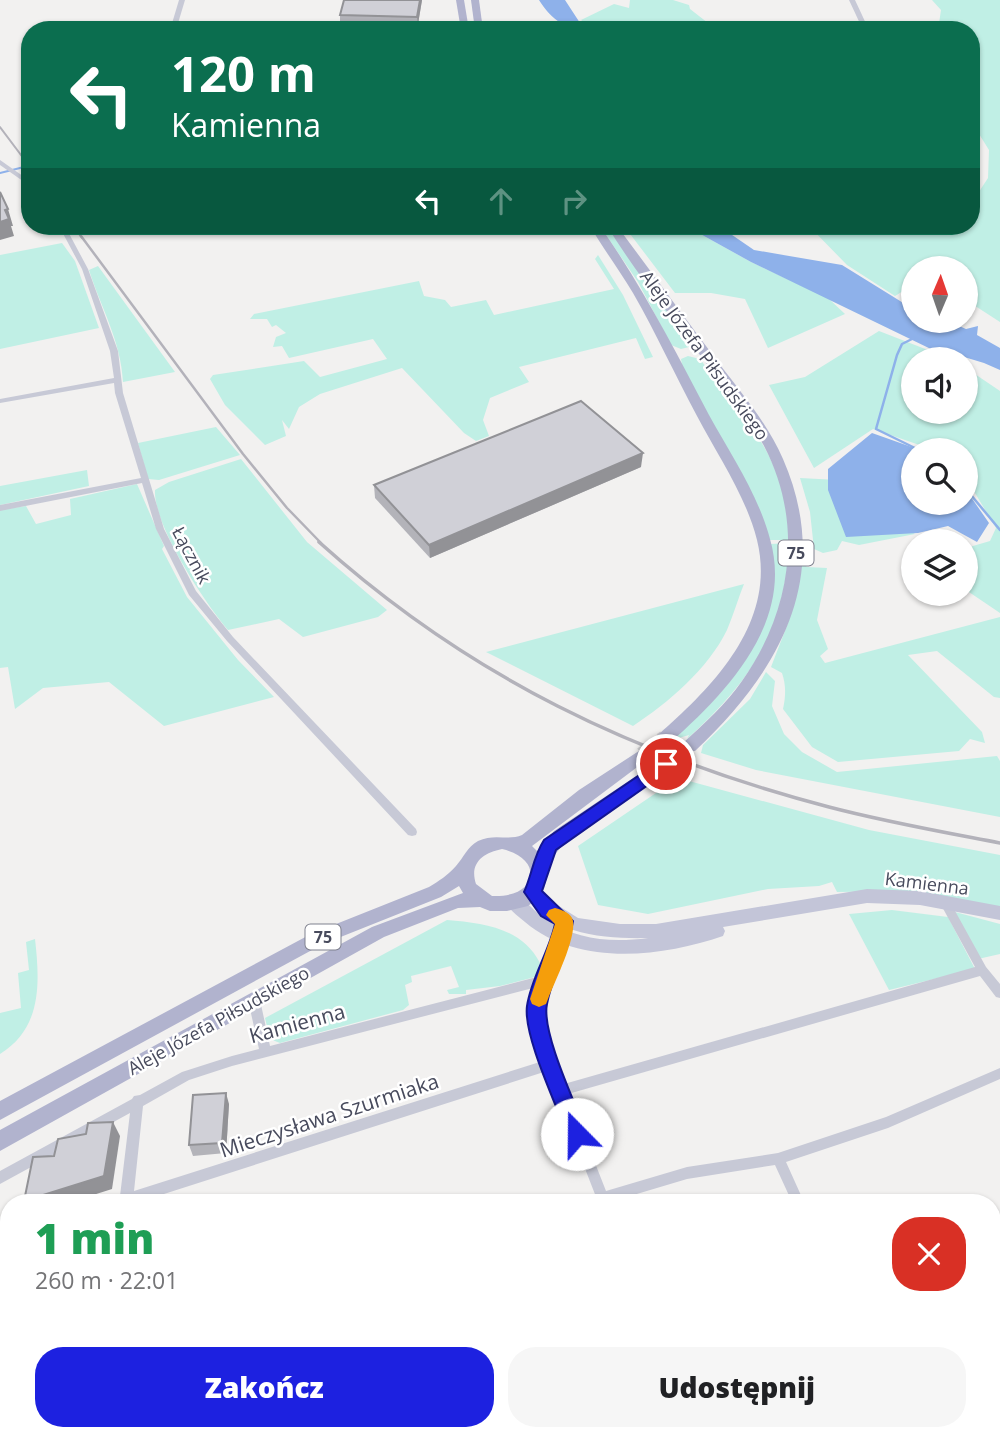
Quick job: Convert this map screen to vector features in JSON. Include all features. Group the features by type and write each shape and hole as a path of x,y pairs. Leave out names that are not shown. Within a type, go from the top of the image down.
{"main road":[{"path":"464,21 461,3 475,3 478,21"},
{"name":"Aleje Józefa Piłsudskiego","path":"601,235 687,352 760,427 777,461 792,505 796,560 786,612 762,666 732,707 688,747"},
{"name":"Aleje Józefa Piłsudskiego","path":"617,235 687,352 757,520 766,551 769,581 758,620 734,667 708,698 665,738"},
{"name":"75","path":"465,868 470,856 488,844 502,842 517,845 528,840 642,755"},
{"path":"513,903 532,892 539,881 544,855 560,836 666,764"},
{"path":"517,845 534,857 540,868"},
{"path":"465,868 468,887 481,899"},
{"name":"Aleje Józefa Piłsudskiego","path":"0,1111 317,939 435,892 453,881 465,868"},
{"name":"Aleje Józefa Piłsudskiego","path":"0,1141 378,932 450,904 481,899"},
{"name":"75","path":"481,899 498,905 513,903"}],"street":[{"path":"176,21 182,0"},
{"path":"852,0 862,21"},
{"path":"0,162 21,177"},
{"name":"Łącznik","path":"67,235 85,269 114,351 117,380 160,529 192,593 230,639 412,832"},
{"path":"0,401 117,380"},
{"path":"0,508 144,480"},
{"name":"Kamienna","path":"532,892 563,930"},
{"name":"Kamienna","path":"513,903 535,925 563,930 590,946 645,946 743,925 767,913 867,896 920,898 1000,913"},
{"path":"945,903 982,970 1000,993"},
{"path":"563,930 537,1005 537,1021 560,1091 602,1194"},
{"path":"560,1091 982,970"},
{"name":"Kamienna","path":"0,1178 186,1076 533,983 544,985"},
{"path":"254,1000 266,1053"},
{"name":"Mieczysława Szurmiaka","path":"149,1194 550,1064"},
{"path":"623,1194 687,1174 778,1159 888,1122 1000,1073"},
{"path":"125,1194 138,1101"},
{"path":"778,1159 793,1194"}],"green space":[{"path":"630,0 673,0 689,5 690,9 705,21 581,20 614,4 629,8"},
{"path":"932,0 1000,0 1000,322 978,308 978,256 901,256 901,292 895,296 847,265 818,235 980,235 980,190 988,178 989,150 980,136 980,21 939,21 941,10"},
{"path":"606,235 614,235 691,342 689,347 681,349 671,345 638,282"},
{"path":"631,235 702,235 751,262 828,298 845,314 768,348 745,299 711,293 675,293"},
{"path":"62,243 75,261 99,328 0,349 0,255"},
{"path":"598,255 623,295 653,357 645,359 636,338 519,367 529,382 490,398 483,420 489,436 476,441 464,433 402,368 320,394 299,407 289,429 282,420 286,436 265,445 225,405 210,379 213,375 304,361 320,377 387,359 373,339 289,358 282,346 273,347 276,337 286,333 276,325 272,327 267,319 250,319 254,314 419,281 424,296 445,300 451,307 486,300 494,315 614,289 595,259"},
{"path":"98,266 175,372 123,382 115,339 89,270"},
{"path":"879,331 920,347 901,347 901,424 978,424 978,376 1000,391 1000,613 978,598 978,544 990,541 996,528 978,498 978,438 901,439 873,429 814,468 769,385 805,377"},
{"path":"688,356 700,359 746,419 766,451 783,492 790,540 770,540 682,365 681,359"},
{"path":"216,427 240,455 159,480 148,479 138,443"},
{"path":"241,459 307,542 387,610 378,617 303,637 279,619 228,630 194,583 171,543 162,523 155,490 169,482"},
{"path":"87,470 89,486 0,505 0,486"},
{"path":"800,478 838,480 868,507 906,529 901,529 901,537 859,545 842,541 837,550 823,553 814,549 810,512"},
{"path":"137,484 164,546 162,549 187,597 238,660 274,697 164,726 109,682 43,688 15,709 8,667 0,668 0,510 26,506 36,524 71,515 70,499"},
{"path":"790,543 780,603 760,653 730,696 710,717 687,739 689,735 672,740 716,698 745,660 763,622 769,602 773,582 770,544"},
{"path":"802,563 807,567 827,568 817,620 828,649 820,656 825,663 1000,617 1000,698 994,697 937,651 908,655 982,732 985,743 970,739 959,751 838,762 812,747 783,709 785,691 782,673 771,667 788,623"},
{"path":"744,584 727,630 709,658 673,696 633,726 486,652"},
{"path":"766,672 775,681 772,706 784,734 802,752 837,772 997,756 1000,761 1000,817 756,770 701,753 703,745 750,699"},
{"path":"678,778 869,830 1000,855 1000,908 908,891 837,892 832,882 819,886 768,889 648,914 598,905 578,846"},
{"path":"892,910 948,917 975,969 889,990 849,914"},
{"path":"955,912 1000,924 1000,954 978,959"},
{"path":"447,920 488,926 523,942 540,963 535,977 500,986 466,990 466,994 449,994 447,990 459,987 451,966 411,976 412,982 405,985 409,1005 403,1010 280,1043 270,1039 265,1018"},
{"path":"35,939 38,972 31,1018 14,1043 0,1054 0,1013 21,1008 18,973 29,970 26,942"}],"water":[{"path":"539,0 565,0 579,21 558,21"},
{"path":"702,235 732,235 754,250 842,265 901,302 901,333 977,333 1000,348 1000,370 978,361 978,347 927,347 751,262"},
{"path":"872,433 901,443 901,515 978,515 978,507 989,523 978,540 978,529 953,529 948,526 935,529 901,529 901,534 846,537 828,490 828,469"}],"building":[{"path":"344,0 420,0 417,17 340,15"},
{"path":"0,192 8,209 5,210 9,219 0,222"},
{"path":"581,401 643,453 429,545 374,485"},
{"path":"226,1093 222,1143 189,1145 193,1095"},
{"path":"113,1122 104,1176 46,1194 25,1194 33,1157 54,1156 58,1139 86,1134 88,1123"}],"waterway":[{"name":"Łącznik","path":"0,173 21,168"},
{"path":"901,441 876,429 897,355 902,344 914,338"},
{"path":"978,503 1000,530"}],"tunnel":[{"path":"642,755 665,738"},
{"path":"666,764 689,747"}],"railway":[{"path":"0,127 21,155"},
{"path":"81,236 243,454 287,508 321,543"},
{"path":"319,542 376,590 495,672 622,736 758,787 893,822 1000,843"}],"slow traffic":[{"path":"539,999 561,938 564,921 555,915"}],"route":[{"path":"577,1134 537,1021 537,1005 561,938 564,921 548,910 532,892 537,887 544,855 550,845 666,764"}]}
